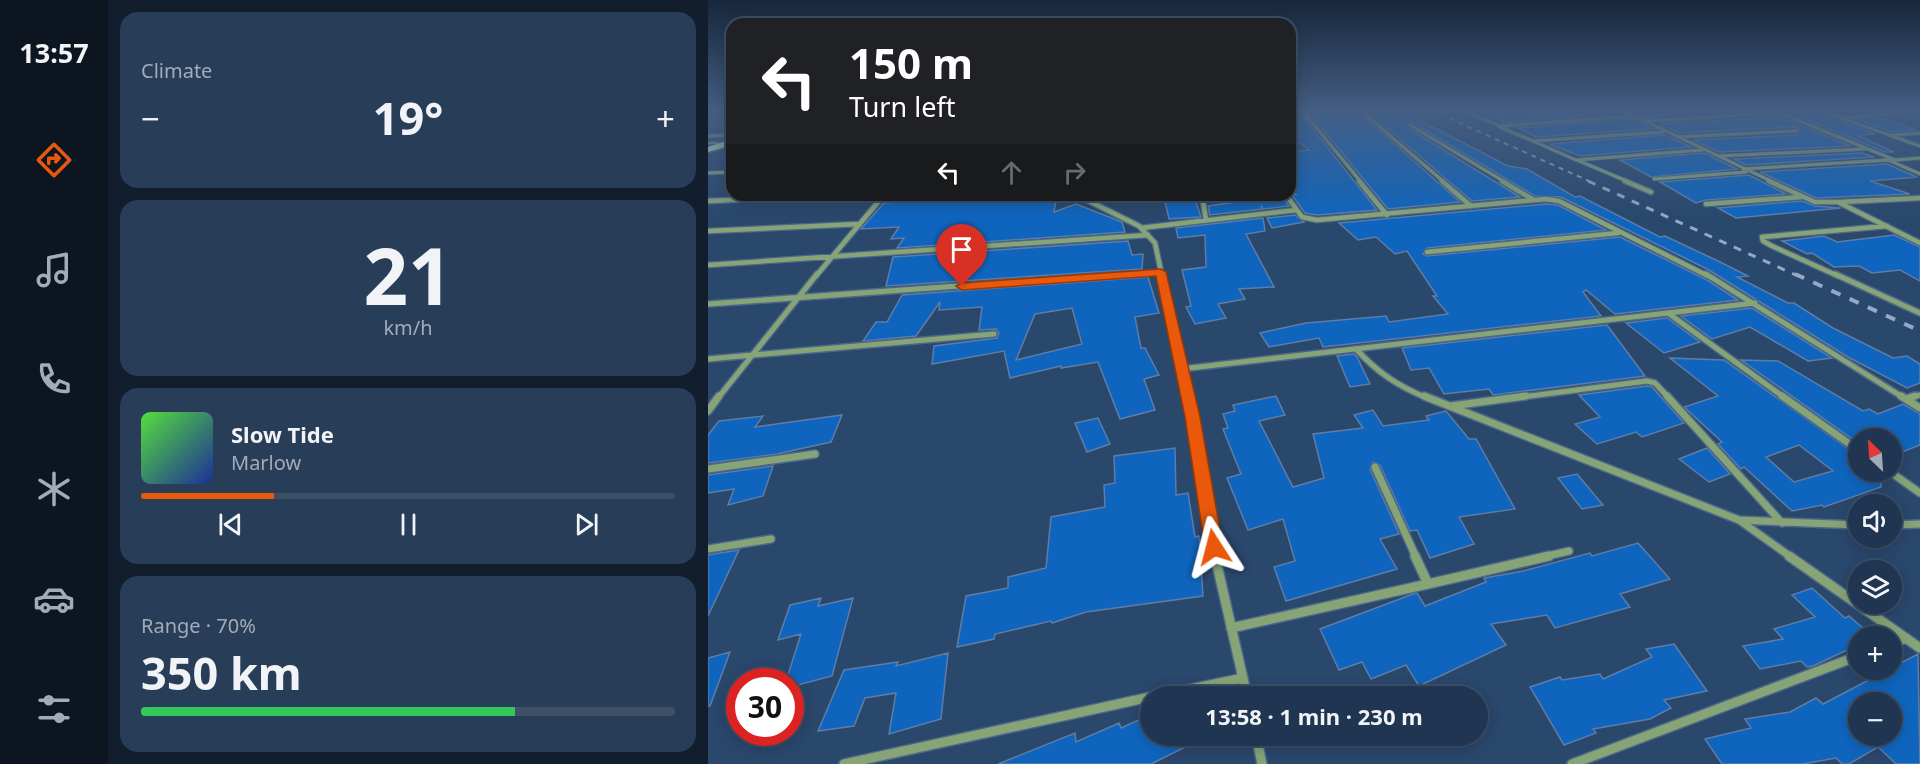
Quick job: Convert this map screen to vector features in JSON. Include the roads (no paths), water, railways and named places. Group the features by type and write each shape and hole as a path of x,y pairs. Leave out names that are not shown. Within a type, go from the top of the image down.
{"street":[{"path":"1331,146 1387,214"},
{"path":"1401,146 1471,206"},
{"path":"1444,146 1533,200"},
{"path":"1544,146 1651,192"},
{"path":"1693,146 1815,202 1920,198"},
{"path":"1860,146 1895,160"},
{"path":"1716,156 1868,149"},
{"path":"1576,160 1702,150"},
{"path":"1743,169 1920,158"},
{"path":"1888,160 1920,174"},
{"path":"708,172 726,172"},
{"path":"1654,179 1749,172"},
{"path":"1706,204 1802,196"},
{"path":"708,201 726,200"},
{"path":"1290,201 1302,217 1317,220 1533,200 1558,201 1705,274 1755,303 1920,408"},
{"path":"708,411 750,355 879,201"},
{"path":"1090,201 1141,228 1155,243 1192,417 1217,569 1245,686"},
{"path":"1203,201 1206,220"},
{"path":"1858,212 1862,201"},
{"path":"1838,202 1919,242"},
{"path":"1141,228 1296,210"},
{"path":"708,231 859,224"},
{"path":"1887,226 1762,237 1763,241 1920,313"},
{"path":"1427,252 1619,232"},
{"path":"708,265 1148,235"},
{"path":"708,304 1161,272"},
{"path":"1181,369 1755,303"},
{"path":"1668,313 1848,443"},
{"path":"708,358 994,334"},
{"path":"1356,348 1387,380 1739,520 1920,648"},
{"path":"1450,406 1647,381 1655,383 1782,523"},
{"path":"1906,399 1920,395"},
{"path":"708,468 815,454"},
{"path":"1375,467 1428,584"},
{"path":"1902,480 1920,493"},
{"path":"1739,520 1848,525"},
{"path":"1902,525 1920,524"},
{"path":"708,549 771,539"},
{"path":"1231,628 1569,551"},
{"path":"1902,640 1906,638"},
{"path":"1572,764 1848,660"},
{"path":"1205,686 1243,678"},
{"path":"844,764 1140,699"},
{"path":"1258,746 1262,764"}],"railway":[{"path":"1510,146 1591,182"},
{"path":"1588,181 1798,276"},
{"path":"1795,274 1920,331"}]}
